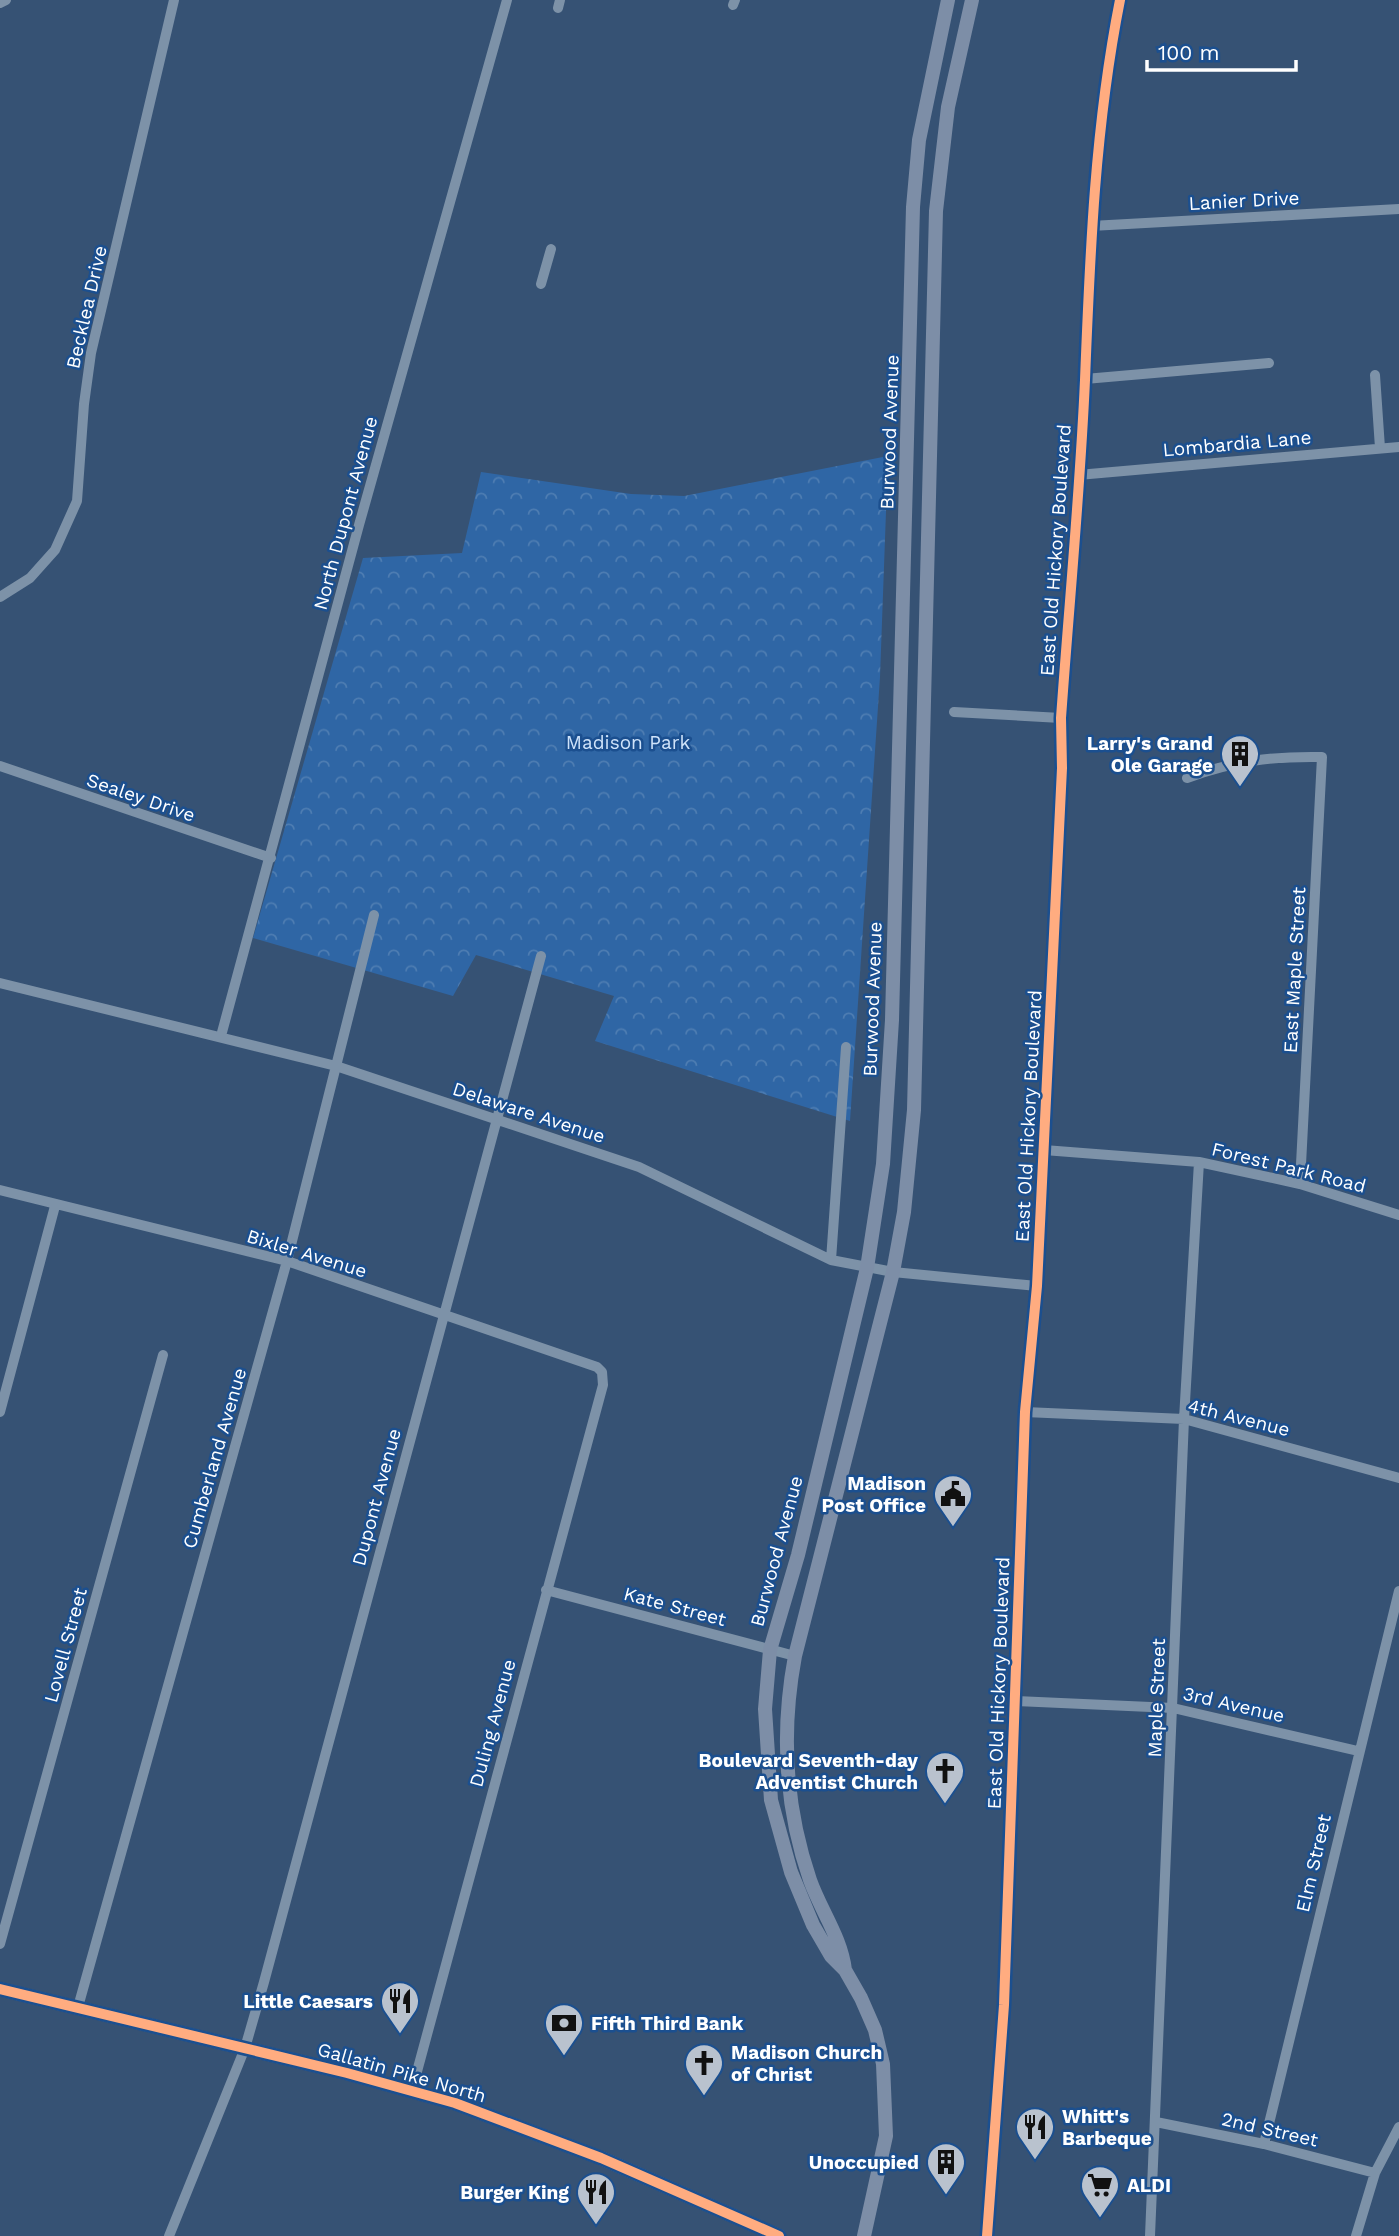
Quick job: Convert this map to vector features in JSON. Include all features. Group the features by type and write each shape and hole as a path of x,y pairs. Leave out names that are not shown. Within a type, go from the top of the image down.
{"main road":[{"name":"Burwood Avenue","path":"864,2236 883,2158 886,2087 875,2030 845,1970 831,1955 813,1925 779,1833 765,1734 771,1650 798,1555 867,1268 883,1164 892,1020 913,207 919,139 947,0"},
{"name":"Burwood Avenue","path":"845,1970 843,1949 810,1880 797,1836 789,1788 787,1721 795,1656 893,1272 904,1212 914,1110 936,211 948,107 972,0"},
{"name":"Gallatin Pike North","path":"0,1989 412,2090 526,2128 779,2236"}],"street":[{"path":"0,3 6,0"},
{"name":"Becklea Drive","path":"0,597 30,578 55,550 77,501 91,353 174,0"},
{"name":"North Dupont Avenue","path":"221,1036 349,562 445,243 508,0"},
{"name":"East Old Hickory Boulevard","path":"987,2236 1004,2005 1025,1412 1037,1286 1062,768 1061,718 1085,379 1091,226 1103,94 1120,0"},
{"name":"Lanier Drive","path":"1091,226 1399,209"},
{"path":"541,284 551,249"},
{"path":"1085,379 1269,363"},
{"path":"1375,375 1380,448"},
{"name":"Lombardia Lane","path":"1078,475 1399,447"},
{"path":"954,712 1061,718"},
{"name":"East Maple Street","path":"1187,778 1236,762 1276,756 1322,757 1300,1184"},
{"name":"Sealey Drive","path":"0,766 271,858"},
{"name":"Cumberland Avenue","path":"78,2007 288,1261 374,915"},
{"name":"Dupont Avenue","path":"169,2236 245,2048 541,956"},
{"name":"Delaware Avenue","path":"0,983 335,1066 639,1167 831,1260 893,1272 1037,1286"},
{"name":"Burwood Avenue","path":"831,1260 846,1047"},
{"name":"Forest Park Road","path":"1044,1150 1199,1163 1300,1184 1399,1215"},
{"name":"Maple Street","path":"1150,2236 1184,1419 1199,1163"},
{"name":"Bixler Avenue","path":"0,1190 55,1206 288,1261 597,1367"},
{"path":"0,1412 55,1206"},
{"name":"Lovell Street","path":"0,1944 163,1355"},
{"name":"Duling Avenue","path":"412,2090 603,1385 602,1372 597,1367"},
{"name":"4th Avenue","path":"1025,1412 1184,1419 1399,1478"},
{"name":"Kate Street","path":"546,1590 795,1656"},
{"name":"Elm Street","path":"1264,2144 1399,1591"},
{"name":"3rd Avenue","path":"1016,1701 1173,1708 1358,1751"},
{"name":"2nd Street","path":"1156,2122 1264,2144 1375,2173"},
{"path":"1356,2236 1375,2173 1399,2127"}],"green space":[{"name":"Madison Park","path":"888,456 880,677 850,1121 595,1041 614,996 476,955 453,996 253,938 363,558 462,553 481,472 631,494 684,496"}],"cycle path":[{"path":"987,2236 1004,2005 1025,1412 1037,1286 1062,768 1061,718 1080,465 1095,189 1105,95 1120,0"},
{"path":"0,1989 347,2073 455,2103 601,2158 779,2236"}],"place":[{"name":"Larry's Grand Ole Garage","path":"1240,788"},
{"name":"Madison Post Office","path":"953,1528"},
{"name":"Boulevard Seventh-day Adventist Church","path":"945,1805"},
{"name":"Little Caesars","path":"400,2035"},
{"name":"Fifth Third Bank","path":"564,2057"},
{"name":"Madison Church of Christ","path":"704,2097"},
{"name":"Whitt's Barbeque","path":"1035,2161"},
{"name":"Unoccupied","path":"946,2196"},
{"name":"ALDI","path":"1100,2219"},
{"name":"Burger King","path":"596,2226"}]}
